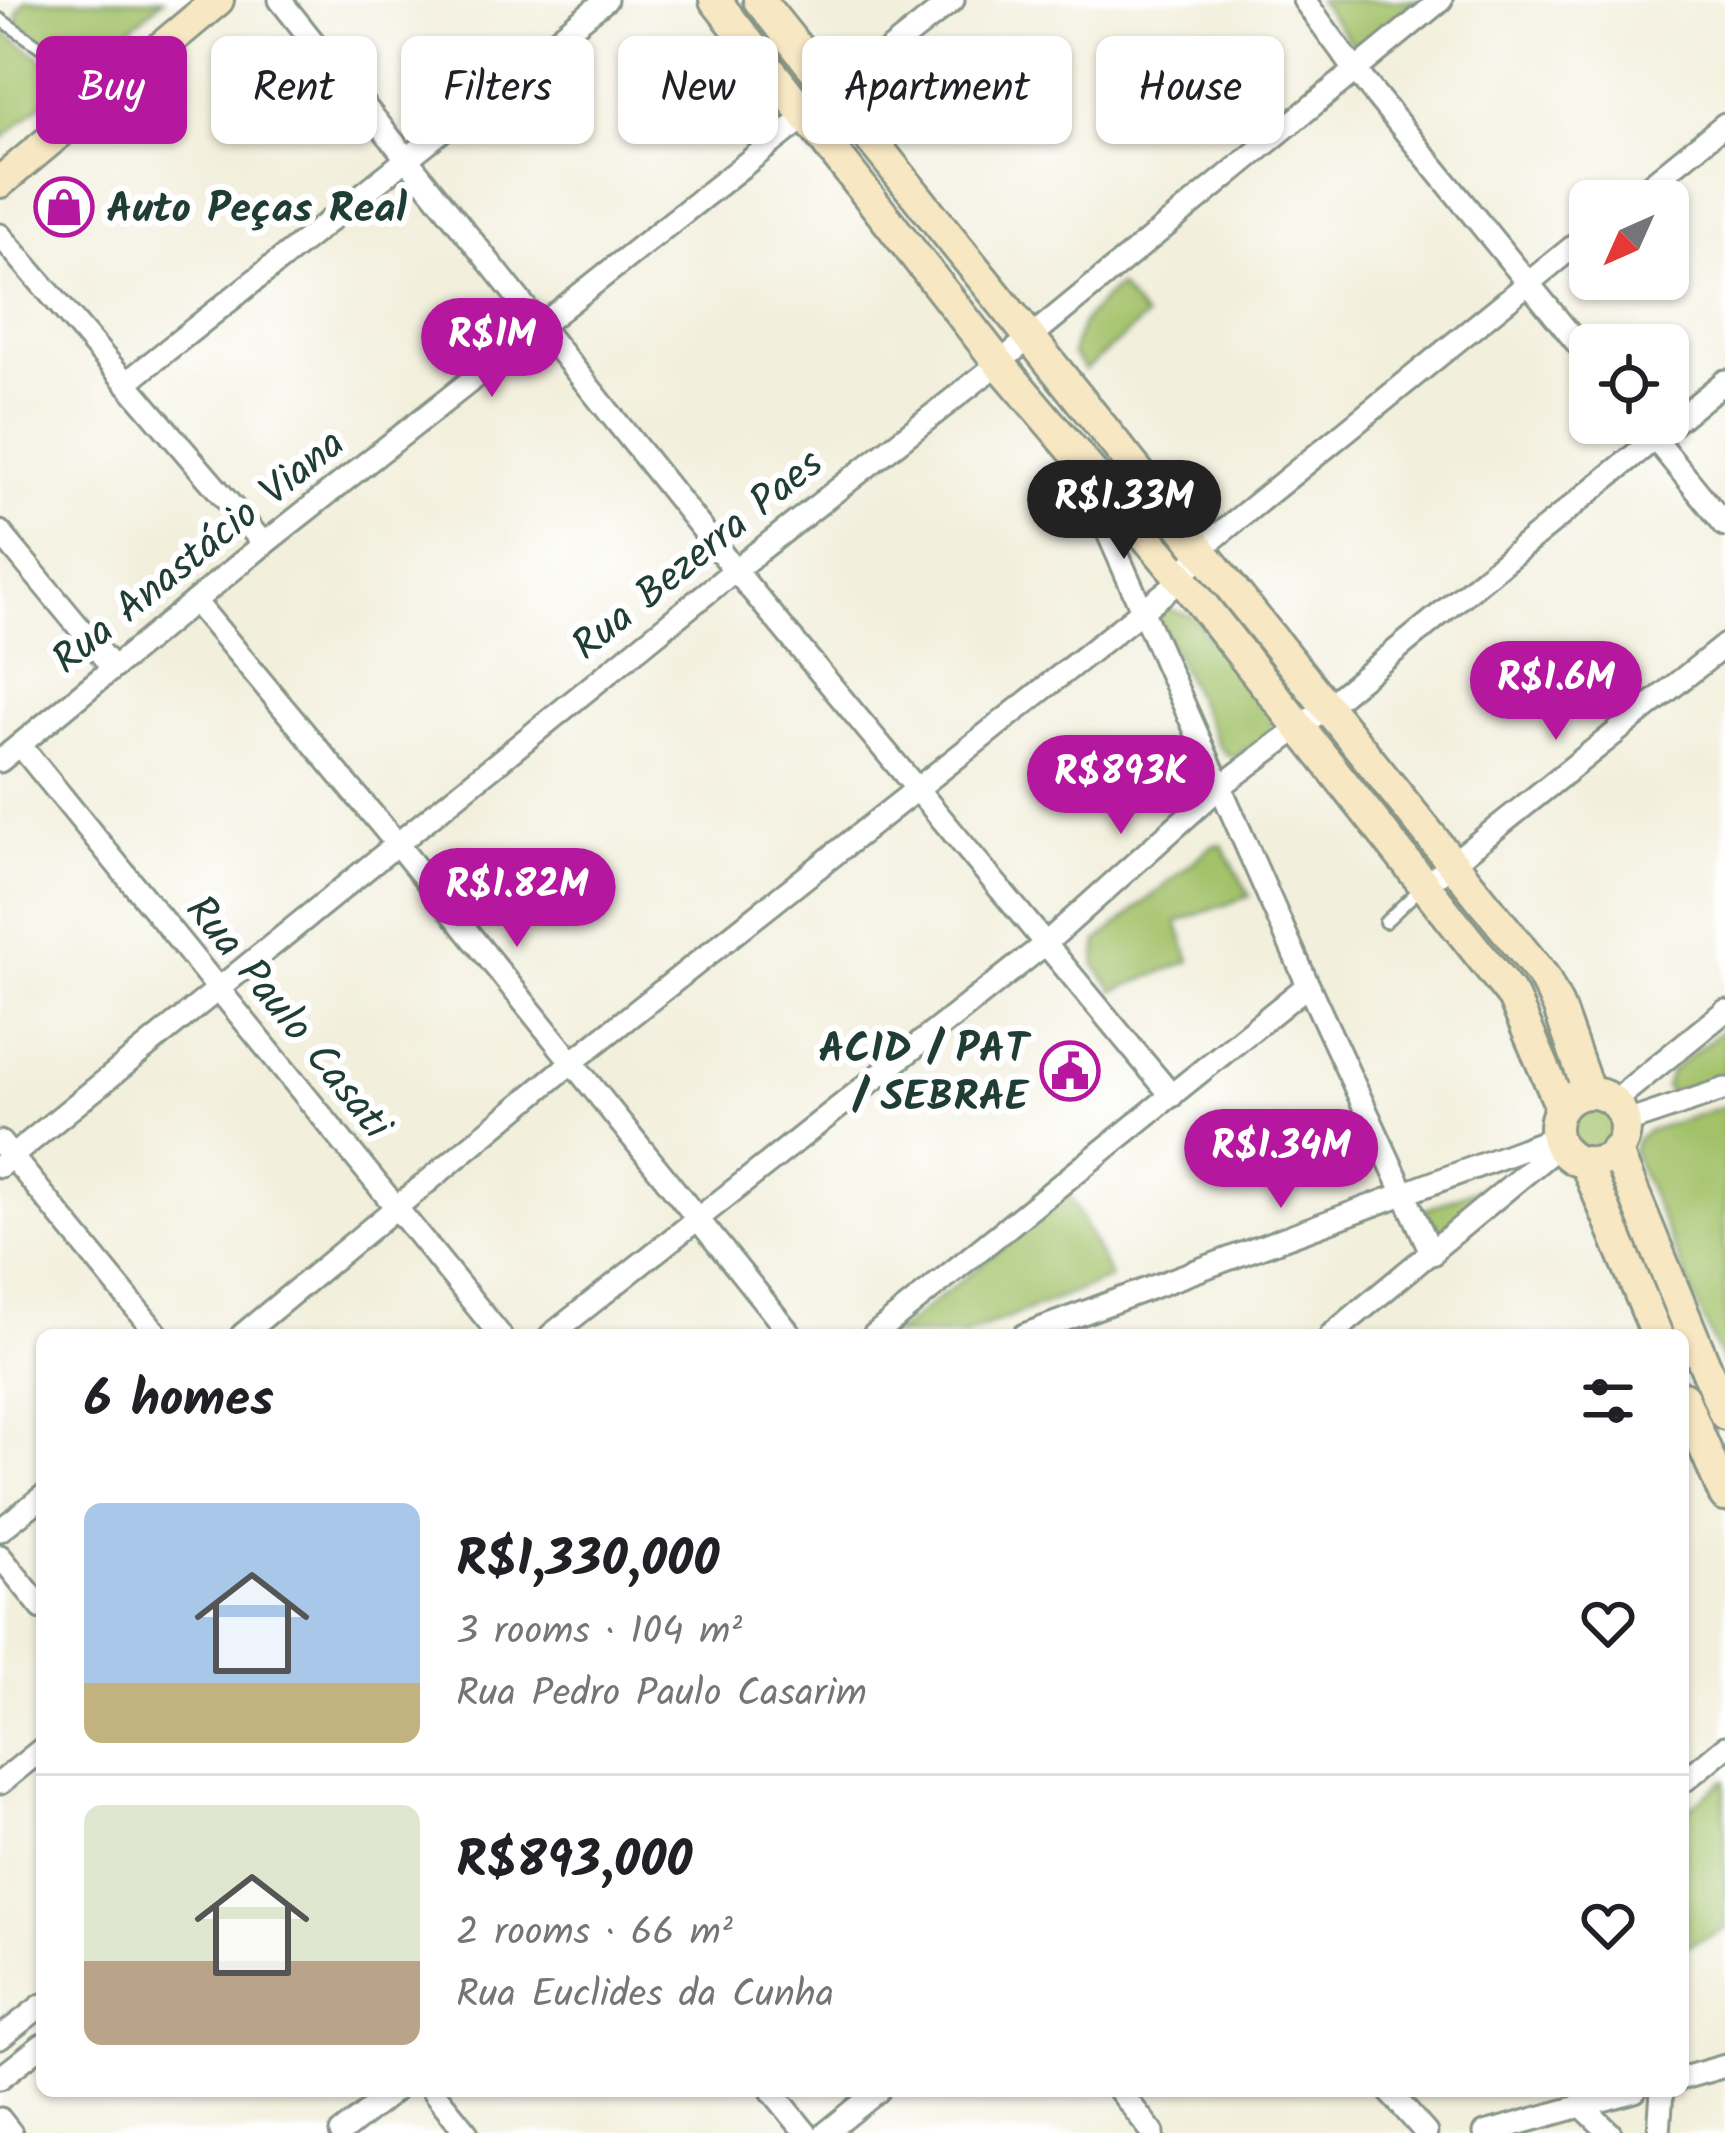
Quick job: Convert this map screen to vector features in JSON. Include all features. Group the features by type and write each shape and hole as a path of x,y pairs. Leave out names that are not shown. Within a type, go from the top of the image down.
{"main road":[{"path":"173,36 218,0"},
{"path":"715,0 802,110"},
{"path":"759,0 802,53"},
{"path":"0,182 43,144"},
{"path":"828,144 999,363 1182,579 1513,997 1565,1138 1654,1329"},
{"path":"875,144 1543,976 1611,1117 1724,1410"},
{"path":"1565,1138 1569,1100 1611,1117"},
{"path":"1565,1138 1602,1160 1611,1117"},
{"path":"1689,1432 1725,1496"}],"street":[{"path":"280,0 735,570 1172,1096"},
{"path":"126,383 606,0"},
{"name":"Rua Anastácio Viana","path":"906,36 953,0"},
{"path":"1304,0 1569,333"},
{"name":"Rua Bezerra Paes","path":"4,1155 218,990 735,570 999,363 1441,0"},
{"name":"Rua Anastácio Viana","path":"0,761 264,544 802,116"},
{"path":"1656,180 1725,124"},
{"path":"0,235 264,544"},
{"path":"249,1329 571,1063 1182,579 1202,548 1569,250"},
{"path":"1689,404 1725,381"},
{"path":"1068,443 1432,1254"},
{"path":"559,1329 1045,944 1221,786 1328,706 1633,444"},
{"path":"1659,444 1725,525"},
{"path":"0,532 112,667"},
{"path":"196,604 397,844 786,1329"},
{"path":"1424,886 1725,645"},
{"name":"Rua Paulo Casati","path":"20,746 495,1329"},
{"path":"881,1329 1308,985"},
{"path":"1611,1117 1725,1011"},
{"path":"1611,1117 1725,1089"},
{"path":"1040,1329 1565,1138"},
{"path":"1338,1329 1565,1138"},
{"path":"4,1155 153,1329"},
{"path":"1689,1432 1724,1410"},
{"path":"0,1530 36,1501"},
{"path":"0,1556 36,1601"},
{"path":"1689,1777 1725,1747"},
{"path":"0,1783 36,1754"},
{"path":"0,2038 36,2010"},
{"path":"0,2078 36,2050"},
{"path":"1689,2076 1725,2066"},
{"path":"341,2133 386,2097"},
{"path":"438,2097 467,2133"},
{"path":"777,2097 806,2133"},
{"path":"826,2133 871,2097"},
{"path":"1125,2097 1154,2133"},
{"path":"1394,2097 1426,2133"},
{"path":"1485,2133 1610,2097"},
{"path":"1659,2133 1662,2097"},
{"path":"1580,2104 1610,2133"},
{"path":"0,2119 11,2133"}],"lane":[{"path":"0,19 36,44"},
{"path":"1384,922 1424,886"}],"green space":[{"path":"26,0 163,0 121,36 36,36 17,23"},
{"path":"1318,0 1417,0 1359,46 1350,42"},
{"path":"0,30 36,54 36,109 0,141"},
{"path":"1118,286 1145,318 1085,370 1072,354 1078,333"},
{"path":"1166,609 1192,616 1274,718 1267,735 1236,756 1230,757 1219,747 1157,616"},
{"path":"1213,845 1222,845 1250,896 1177,922 1190,961 1114,991 1095,965 1098,941"},
{"path":"1725,1028 1725,1076 1671,1093 1665,1087 1670,1072"},
{"path":"1590,1104 1607,1111 1614,1128 1607,1145 1590,1152 1573,1145 1566,1128 1573,1111"},
{"path":"1725,1106 1725,1370 1633,1152 1636,1140 1647,1131"},
{"path":"1486,1185 1490,1191 1439,1235 1431,1233 1423,1216 1427,1209"},
{"path":"1069,1194 1111,1278 980,1329 900,1329"},
{"path":"1725,1780 1725,1929 1689,1945 1689,1808"}],"place":[{"name":"Auto Peças Real","path":"64,207"},
{"name":"ACID / PAT / SEBRAE","path":"1070,1071"}]}
